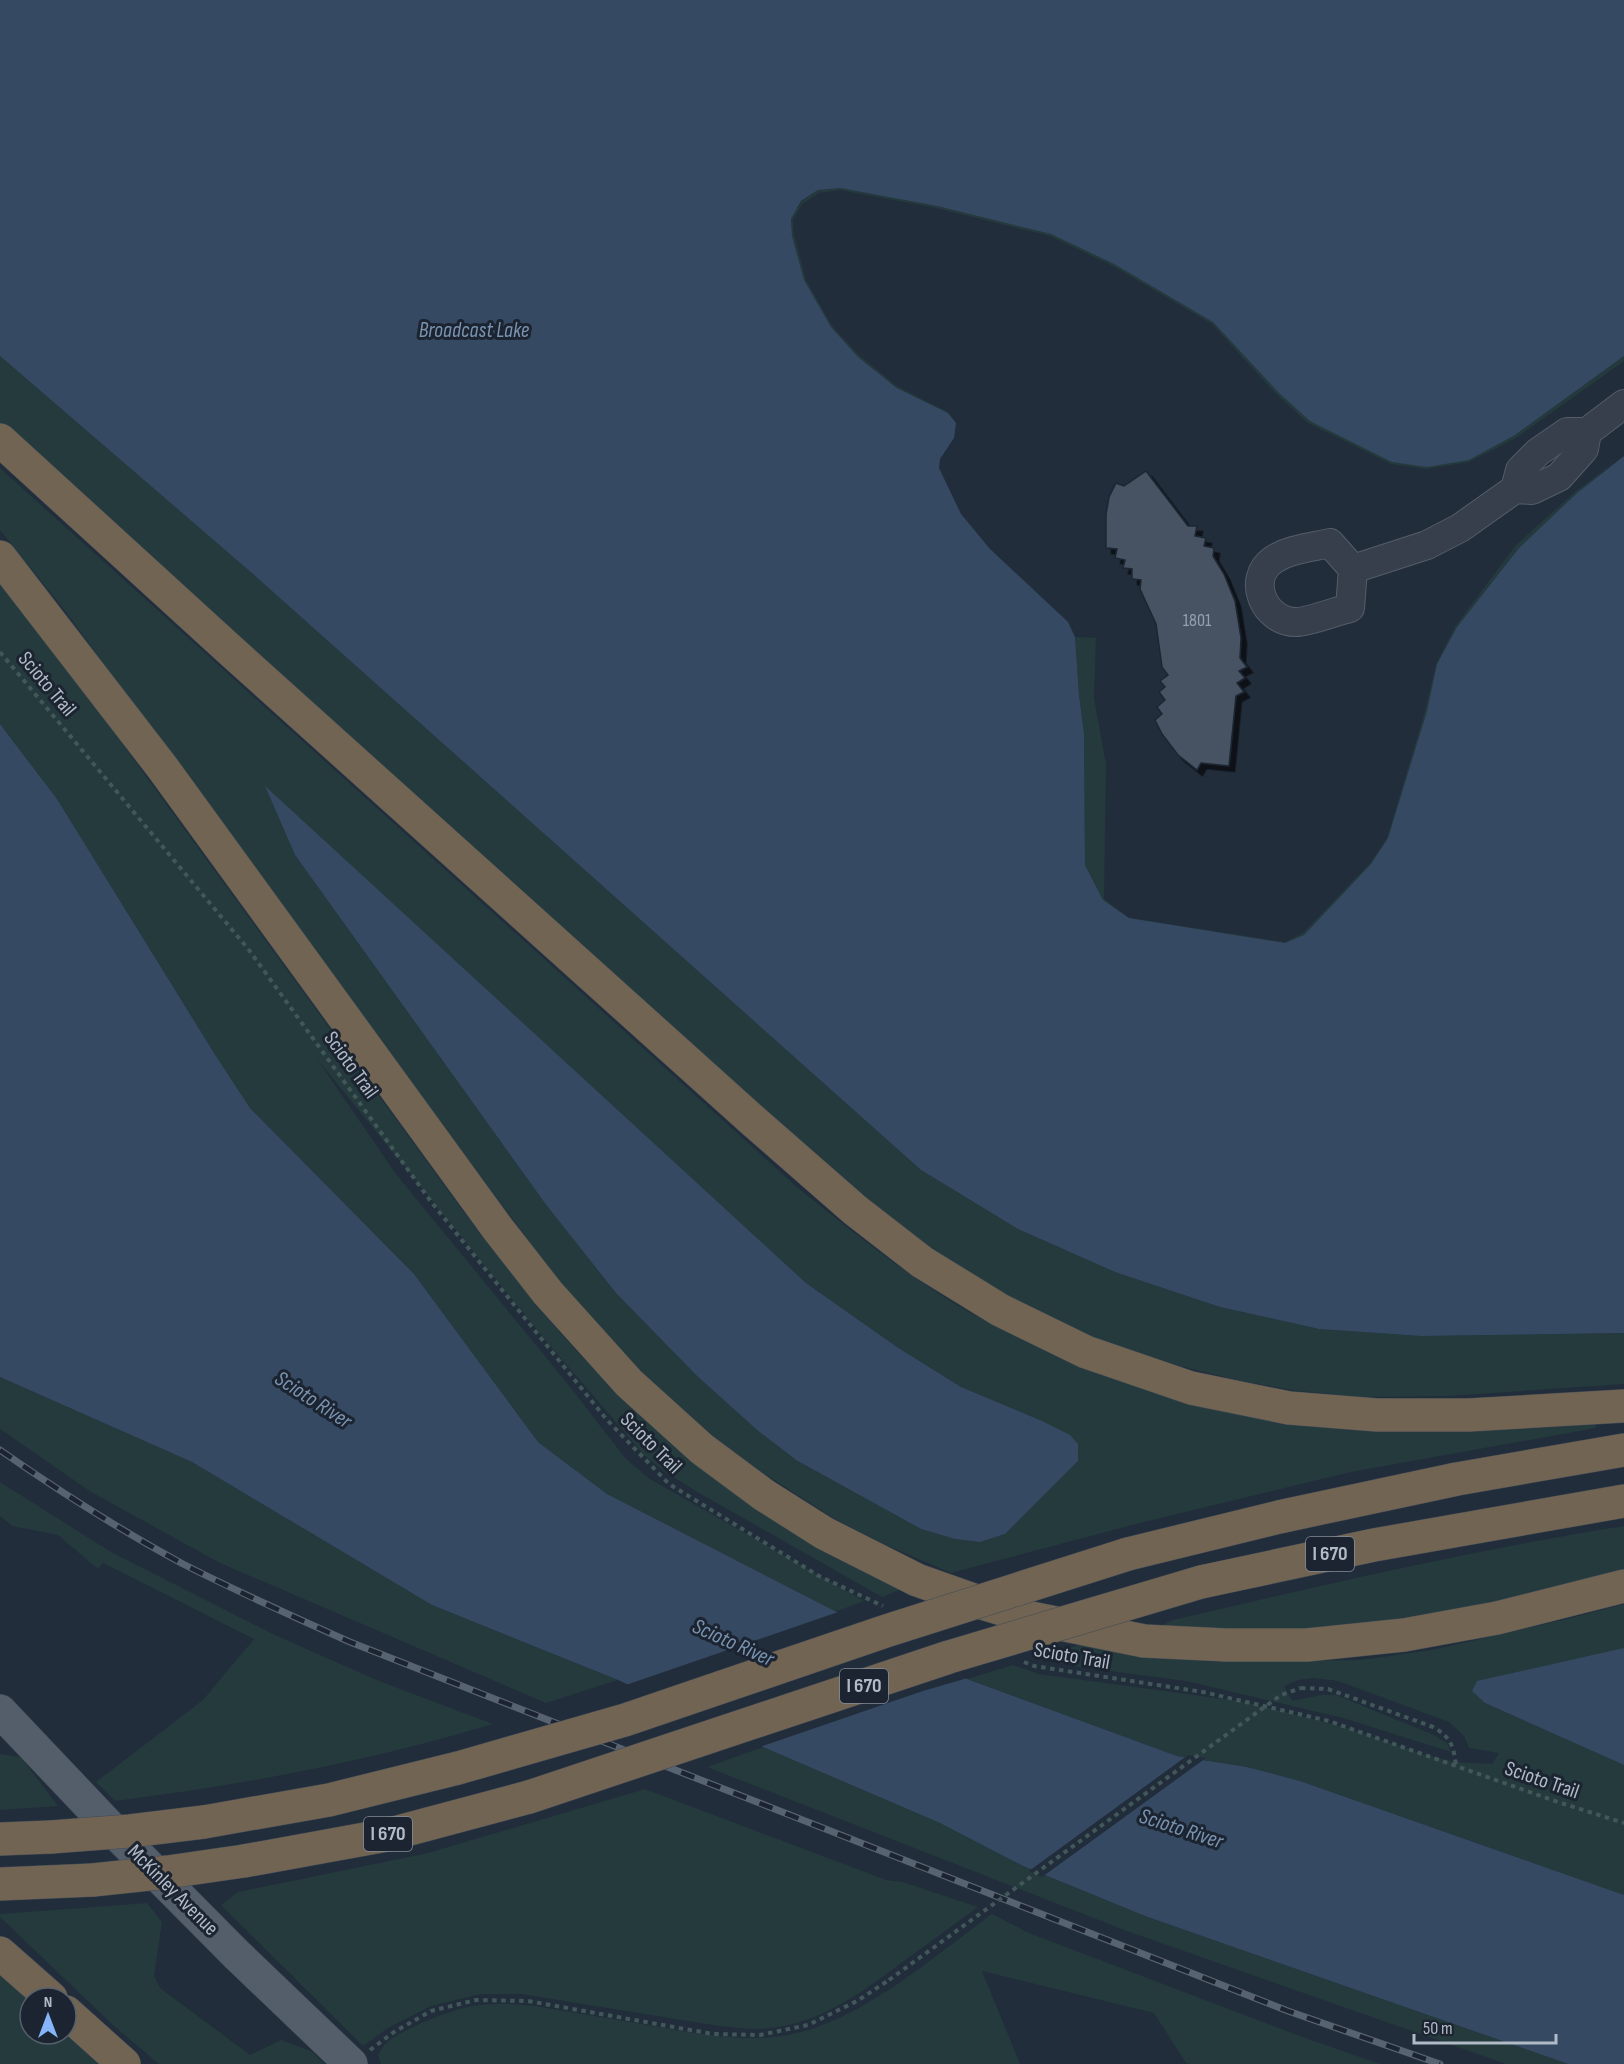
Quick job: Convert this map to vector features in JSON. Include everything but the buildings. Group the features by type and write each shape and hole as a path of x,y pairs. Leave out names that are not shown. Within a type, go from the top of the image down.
{"highway":[{"path":"0,440 256,674 855,1210 922,1262 1000,1310 1086,1352 1191,1388 1289,1408 1377,1415 1468,1415 1624,1406"},
{"path":"0,556 162,767 442,1153 548,1293 628,1383 702,1449 764,1495 814,1527 917,1580 960,1595 1031,1618 1144,1641 1226,1645 1307,1645 1357,1641 1497,1618 1624,1586"},
{"name":"I 670","path":"0,1839 129,1831 204,1822 329,1800 458,1768 625,1720 886,1631 1128,1554 1279,1517 1457,1479 1624,1450"},
{"name":"I 670","path":"0,1884 93,1880 168,1872 244,1861 387,1835 530,1797 949,1657 1200,1582 1374,1545 1624,1501"},
{"path":"0,1953 37,1986"},
{"path":"78,2023 124,2064"}],"main road":[{"name":"McKinley Avenue","path":"0,1711 109,1826 236,1954 360,2058"}],"lane":[{"path":"1353,569 1427,545 1460,528 1515,489 1532,490 1559,477 1584,449 1587,432 1624,404"}],"path":[{"name":"Scioto Trail","path":"0,652 249,950 432,1203 607,1420 669,1484 819,1576 884,1606"},
{"name":"Scioto Trail","path":"1013,1659 1044,1668 1203,1692 1329,1721 1624,1823"},
{"path":"360,2058 394,2032 431,2011 476,2000 528,2001 713,2034 760,2035 808,2025 857,2001 889,1980 1281,1695 1301,1688 1328,1689 1433,1727 1446,1735 1454,1750 1456,1765"}],"green space":[{"path":"840,188 937,206 1051,234 1114,264 1213,322 1278,392 1469,460 1515,435 1624,356 1624,361 1516,438 1469,462 1426,469 1391,464 1308,423 1276,394 1212,324 1113,266 1050,236 936,208 840,190 819,193 802,204 793,220 794,235 806,280 832,326 859,355 897,386 948,412 956,423 948,413 898,388 858,357 831,327 804,280 792,236 791,219 801,202 818,190"},
{"path":"0,356 253,574 921,1170 1018,1229 1115,1272 1220,1307 1319,1329 1421,1336 1624,1333 1624,1384 1448,1396 1365,1397 1298,1391 1237,1380 1180,1366 1104,1341 1036,1313 927,1248 840,1182 0,423"},
{"path":"1624,454 1577,493 1519,548 1457,627 1437,664 1427,711 1388,838 1371,864 1304,935 1285,943 1129,918 1285,942 1303,933 1370,863 1387,838 1425,711 1436,664 1456,625 1516,545 1575,492"},
{"path":"0,468 798,1188 903,1269 969,1312 1023,1340 1115,1379 1595,1421 1596,1428 1351,1472 1136,1524 951,1573 886,1545 833,1518 707,1433 660,1391 608,1338 559,1281 66,612 0,530","holes":["266,788 806,1283 897,1347 961,1387 1040,1420 1078,1461 1005,1534 980,1542 955,1539 921,1529 796,1460 757,1430 696,1375 616,1293 547,1206 295,855"]},
{"path":"0,583 67,668 463,1211 536,1305 581,1356 626,1401 904,1588 882,1597 699,1493 665,1472 645,1456 547,1342 317,1059 396,1174 567,1383 626,1459 650,1479 864,1601 835,1612 607,1494 538,1442 414,1274 250,1108 57,799 0,724"},
{"path":"1075,637 1096,638 1094,698 1106,764 1104,899 1129,918 1103,900 1085,865 1084,734"},
{"path":"0,1377 192,1462 432,1605 618,1680 546,1703 220,1563 91,1492 0,1429"},
{"path":"0,1482 111,1552 275,1635 379,1681 493,1724 400,1749 306,1770 115,1801 96,1782 203,1700 254,1639 103,1563 98,1569 58,1535 12,1526 0,1516"},
{"path":"1624,1526 1624,1570 1482,1606 1356,1627 1256,1632 1161,1626 1173,1620 1398,1569 1567,1535"},
{"path":"1624,1604 1624,1648 1582,1659 1485,1703 1624,1765 1624,1895 1300,1781 1247,1767 1177,1756 967,1679 1013,1665 1039,1674 1246,1702 1347,1728 1426,1755 1455,1762 1492,1764 1499,1753 1469,1748 1464,1736 1449,1722 1338,1681 1313,1678 1298,1680 1284,1686 1292,1701 1321,1695 1336,1695 1434,1735 1447,1743 1451,1752 1343,1718 1186,1681 1079,1667 1033,1658 1083,1644 1132,1654 1215,1662 1360,1660 1432,1650"},
{"path":"763,1747 940,1823 1023,1866 1145,1916 1568,2064 1506,2064 1127,1931 707,1767"},
{"path":"0,1754 21,1757 58,1806 0,1810"},
{"path":"645,1789 886,1880 903,1882 978,1907 843,2003 812,2018 779,2027 734,2028 521,1994 481,1994 431,2006 388,2028 363,2046 221,1905 238,1892 428,1853"},
{"path":"147,1903 162,1922 154,1976 160,1988 250,2055 281,2040 311,2051 325,2064 159,2064 113,2025 78,1992 78,1986 72,1986 0,1917 0,1914"},
{"path":"992,1914 1029,1933 1297,2035 1380,2064 1190,2064 1186,2063 1154,2013 982,1971 1020,2064 381,2064 378,2055 386,2043 417,2025 457,2010 486,2004 535,2006 708,2035 752,2038 796,2033 840,2017 886,1992"},
{"path":"0,1972 18,1988 18,2046 78,2046 78,2043 105,2064 0,2064"}],"water":[{"name":"Broadcast Lake","path":"0,0 1624,0 1624,356 1515,435 1469,460 1427,467 1392,462 1310,421 1278,392 1213,322 1114,264 1051,234 937,206 840,188 818,190 801,201 791,219 792,236 804,280 831,327 858,357 897,388 948,413 956,423 954,438 940,459 939,468 961,514 990,549 1068,622 1075,637 1084,734 1085,865 1103,900 1129,918 1285,943 1304,935 1371,864 1388,838 1427,711 1437,664 1457,627 1519,548 1577,493 1624,456 1624,1333 1421,1336 1319,1329 1220,1307 1115,1272 1018,1229 921,1170 253,574 0,356"},
{"name":"Scioto River","path":"0,724 57,799 250,1108 414,1274 538,1442 607,1494 967,1679 1177,1756 1247,1767 1300,1781 1624,1895 1624,2064 1568,2064 1145,1916 1023,1866 940,1823 763,1747 618,1680 432,1605 192,1462 0,1377"},
{"path":"265,786 806,1283 897,1347 961,1387 1070,1435 1078,1444 1078,1461 1005,1534 980,1542 955,1539 921,1529 796,1460 757,1430 696,1375 616,1293 547,1206 295,855"},
{"path":"1624,1648 1624,1765 1485,1703 1472,1691 1477,1681"}],"pier":[{"path":"841,1611 971,1677 923,1691 757,1748 623,1686"},
{"path":"1188,1755 1206,1758 1042,1877 1029,1871"}],"railway":[{"path":"0,1450 90,1510 183,1564 350,1642 1288,2011 1440,2064"}]}
